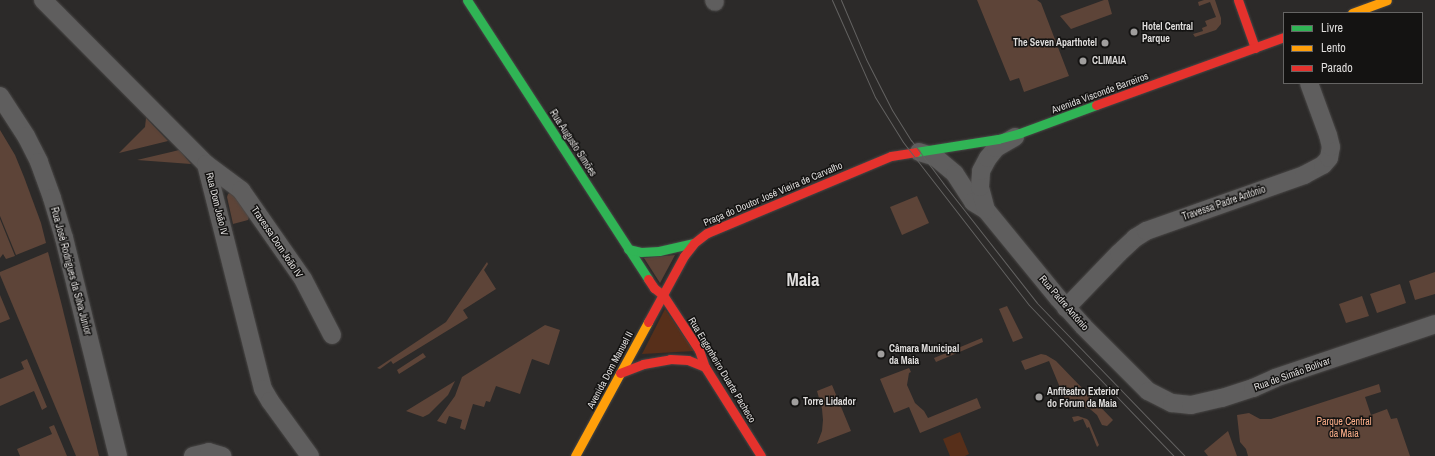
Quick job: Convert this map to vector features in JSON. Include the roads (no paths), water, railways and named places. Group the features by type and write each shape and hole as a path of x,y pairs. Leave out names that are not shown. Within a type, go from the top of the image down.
{"main road":[{"name":"Rua Augusto Simões","path":"467,0 628,249 654,288 663,295"},
{"path":"1238,0 1255,48"},
{"path":"1355,12 1387,0"},
{"name":"Avenida Visconde Barreiros","path":"920,152 998,139 1020,133 1283,37"},
{"name":"Praça do Doutor José Vieira de Carvalho","path":"663,295 684,256 694,243 711,231 891,156 920,152"},
{"path":"628,249 641,252 659,251 694,243"},
{"name":"Rua Engenheiro Duarte Pacheco","path":"663,295 699,350 705,367 761,456"},
{"name":"Avenida Dom Manuel II","path":"576,456 663,295"},
{"path":"620,373 643,364 670,359 688,360 705,367"}],"street":[{"name":"Rua Dom João IV","path":"43,0 206,164 264,389 270,401 310,456"},
{"name":"Travessa Padre António","path":"1066,308 1123,249 1135,238 1146,231 1304,175 1323,165 1328,158 1331,147 1309,84"},
{"name":"Rua José Rodrigues da Silva Júnior","path":"0,96 26,136 39,162 52,198 64,238 118,456"},
{"name":"Rua Padre António","path":"986,210 980,187 981,171 988,158 996,148 1020,133"},
{"name":"Rua Padre António","path":"962,145 978,168 980,180"},
{"path":"955,174 953,162 962,145"},
{"name":"Rua Padre António","path":"920,152 935,156 955,174 973,202 986,210 1066,308 1148,391"},
{"name":"Travessa Dom João IV","path":"206,164 242,190 303,279 332,335"},
{"name":"Rua de Simão Bolívar","path":"1148,391 1166,401 1178,404 1191,405 1204,403 1253,388 1275,378 1435,324"},
{"path":"193,456 209,452 222,456"}],"tram line":[{"path":"832,0 875,97 903,142 1029,305 1174,456"},
{"path":"841,0 866,59 892,110 911,140 943,183 1037,303 1185,456"}],"place":[{"name":"Hotel Central Parque","path":"1134,32"},
{"name":"The Seven Aparthotel","path":"1105,43"},
{"name":"CLIMAIA","path":"1083,61"},
{"name":"Câmara Municipal da Maia","path":"881,354"},
{"name":"Anfiteatro Exterior do Fórum da Maia","path":"1039,397"},
{"name":"Torre Lidador","path":"795,402"}],"district":[{"name":"Maia","path":"803,280"}],"park label":[{"name":"Parque Central da Maia","path":"1344,426"}]}
